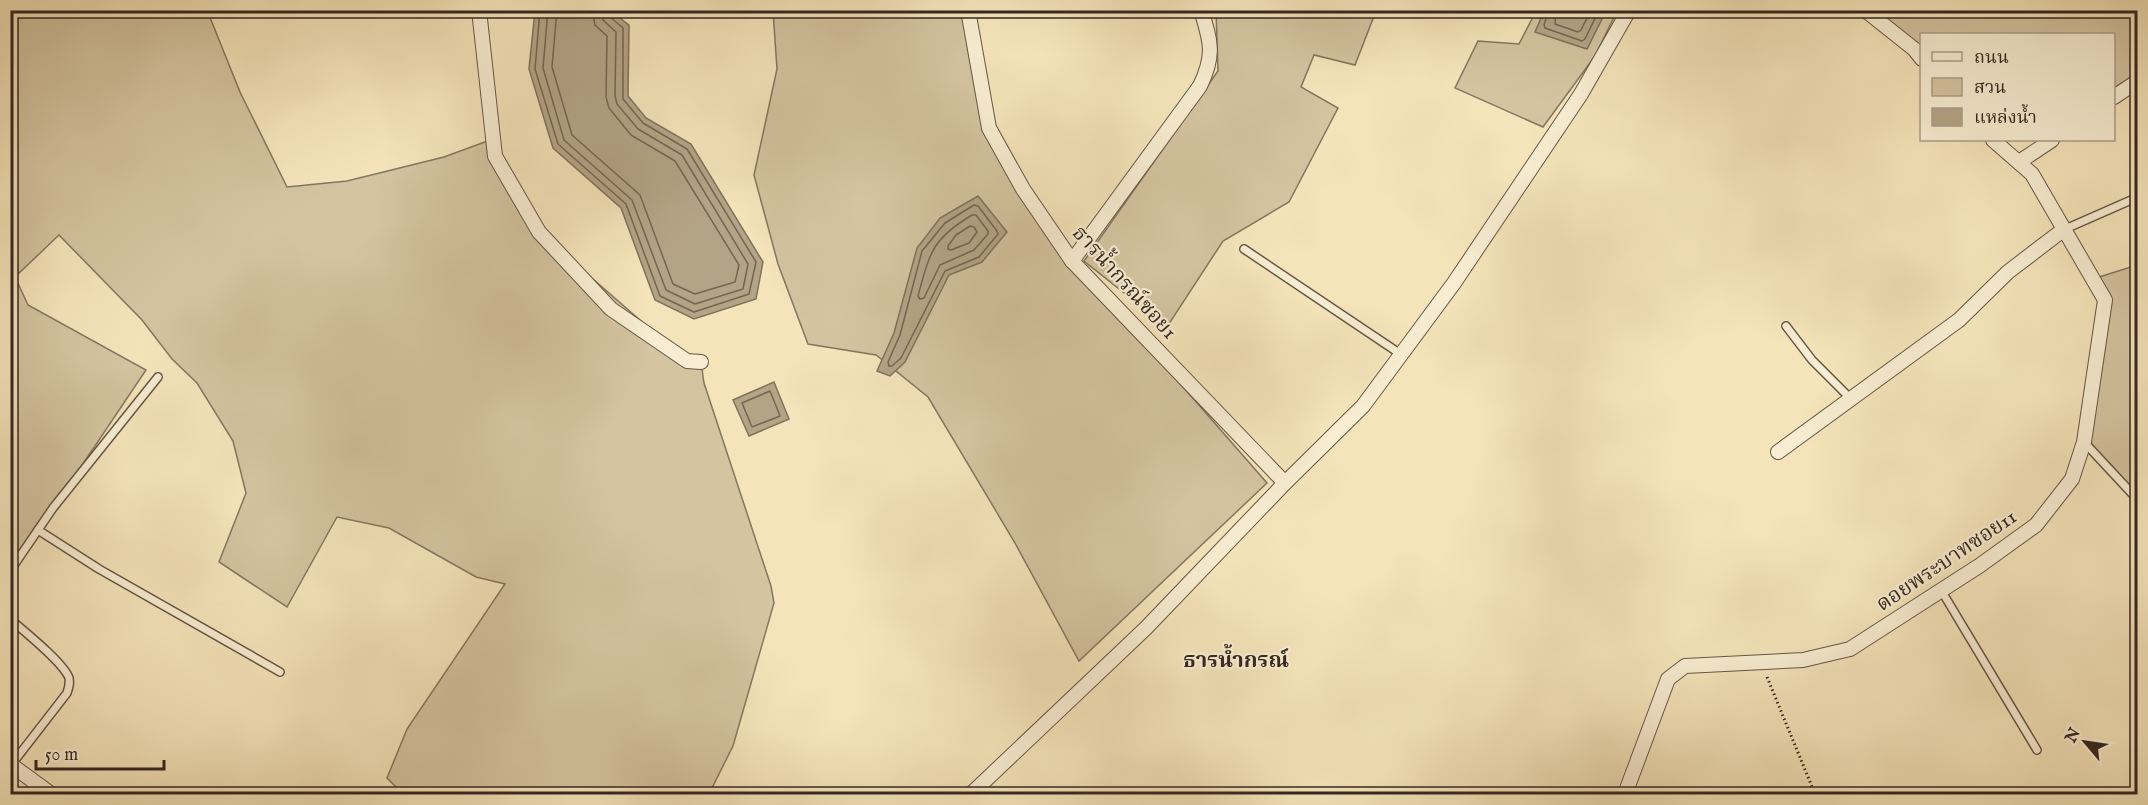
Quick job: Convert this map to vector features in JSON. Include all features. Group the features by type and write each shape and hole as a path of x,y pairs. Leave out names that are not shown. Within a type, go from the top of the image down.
{"street":[{"path":"479,10 495,156 539,232 611,309 687,361 701,362"},
{"name":"ธารน้ำกรณ์ซอย1","path":"968,10 989,128 1023,189 1072,261 1285,483"},
{"path":"1072,261 1200,86 1208,69 1210,57 1210,38 1201,10"},
{"path":"971,795 1146,628 1285,483 1363,406 1454,283 1581,94 1629,10"},
{"path":"1865,10 1914,49 1920,56"},
{"path":"2115,96 2138,81"},
{"name":"ดอยพระบาทซอย11","path":"1625,795 1668,679 1685,666 1803,660 1850,649 2036,525 2072,479 2084,442 2105,300 2032,174 1994,141"},
{"path":"2019,162 2050,141"},
{"path":"1778,452 1959,320 2008,272 2063,230"},
{"path":"11,764 51,795"}],"lane":[{"path":"2063,230 2138,197"},
{"path":"1244,249 1402,355"},
{"path":"1786,326 1812,360 1851,399"},
{"path":"10,571 53,508 159,376"},
{"path":"2084,442 2138,500"},
{"path":"38,530 99,569 280,672"},
{"path":"1941,590 2037,750"},
{"path":"10,619 60,664 68,675 70,684 67,693 11,764"}],"path":[{"path":"1761,662 1815,795"}],"green space":[{"path":"207,10 240,92 287,187 347,181 444,157 493,139 539,232 687,361 701,362 704,383 771,586 774,603 733,746 709,794 403,794 387,778 407,729 505,584 476,577 389,528 337,517 287,607 219,562 246,493 233,441 197,383 172,359 142,320 59,235 15,277 28,305 146,370 11,571 11,11"},
{"path":"773,11 970,11 989,128 1073,261 1267,483 1079,661 1015,543 928,397 876,355 808,344 778,264 754,175 777,69"},
{"path":"1216,11 1376,11 1355,65 1314,55 1301,87 1338,108 1289,202 1223,241 1167,327 1084,261 1218,71"},
{"path":"1536,11 1617,11 1595,56 1543,127 1455,88 1478,41 1519,44"},
{"path":"1865,11 2137,11 2137,81 2115,96 2115,33 1920,33 1920,58"},
{"path":"2137,265 2137,500 2084,442 2105,300 2093,279"}],"water":[{"path":"1544,10 1606,11 1587,49 1535,32"},
{"path":"535,11 611,11 629,25 628,96 646,118 691,144 763,262 756,299 694,319 655,300 621,208 553,148 529,69"},
{"path":"978,196 1007,232 982,262 949,275 905,362 890,376 877,371 894,333 917,248 940,218"},
{"path":"774,382 789,419 749,436 733,400"}],"district":[{"name":"ธารน้ำกรณ์","path":"1236,659"}]}
